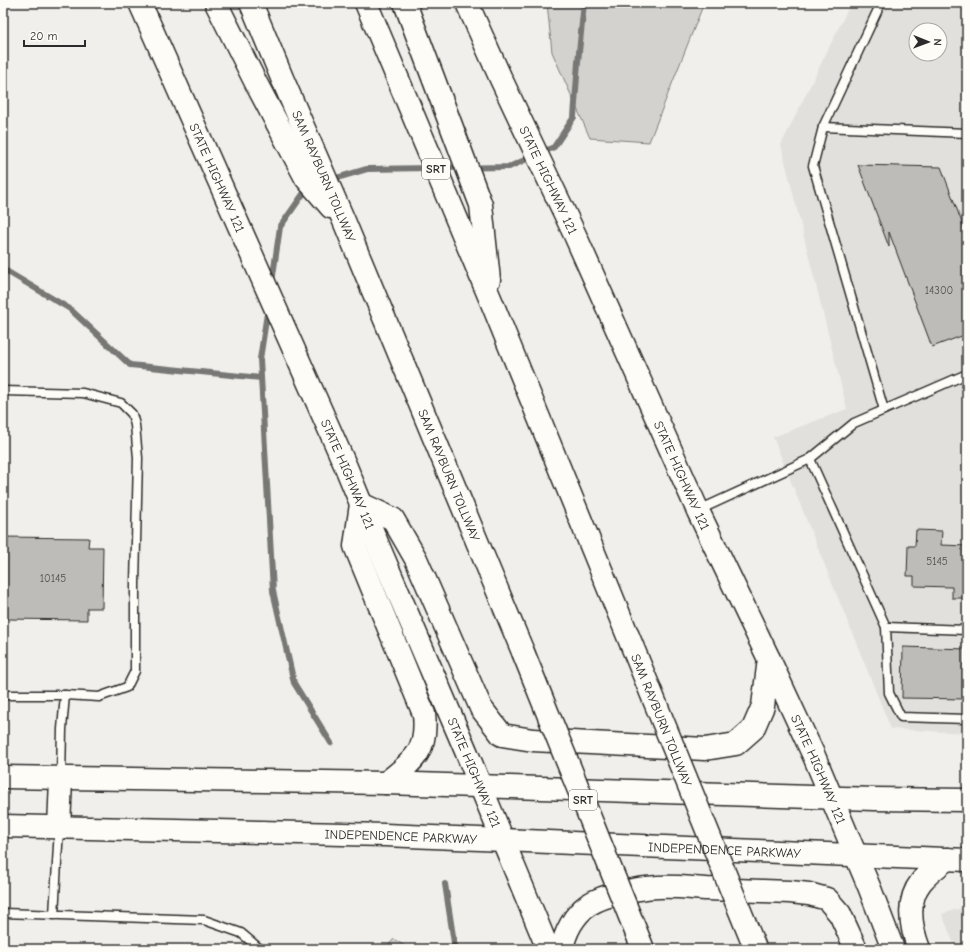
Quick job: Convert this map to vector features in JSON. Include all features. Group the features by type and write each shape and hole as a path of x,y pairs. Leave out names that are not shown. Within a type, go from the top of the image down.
{"main road":[{"name":"STATE HIGHWAY 121","path":"140,3 346,467 548,949"},
{"path":"216,3 306,178 344,221"},
{"name":"SAM RAYBURN TOLLWAY","path":"251,3 435,440 644,949"},
{"name":"SAM RAYBURN TOLLWAY","path":"366,3 492,303 755,949"},
{"name":"STATE HIGHWAY 121","path":"467,3 501,80 575,236 698,511 814,756 893,949"},
{"path":"409,12 481,205 492,303"},
{"path":"386,783 409,764 419,752 424,739 426,727 424,714 355,546 361,504 393,519 416,559 481,708 502,735 533,740 706,749 736,744 753,729 764,706 769,659"},
{"path":"3,777 386,783 832,798 967,800"},
{"path":"59,828 61,779"},
{"name":"INDEPENDENCE PARKWAY","path":"3,826 385,834 957,860"},
{"path":"919,949 915,940 912,919 911,909 913,896 920,883 927,876 957,860"},
{"path":"562,949 569,928 577,916 588,905 606,897 631,890 659,887 790,892 809,894 828,899 840,914 856,949"}],"lane":[{"path":"881,3 823,127 813,166 884,410"},
{"path":"823,127 967,133"},
{"path":"698,511 810,459 854,423 967,374"},
{"path":"3,391 83,394 121,403 132,414 135,425 138,458 135,584 136,671 128,687 99,697 3,694"},
{"path":"810,459 886,627 889,693 901,717 967,719"},
{"path":"886,627 967,630"},
{"path":"61,779 62,729 65,695"},
{"path":"54,915 59,828"},
{"path":"3,913 204,920 241,933 260,949"}],"shaded area":[{"path":"547,3 704,3 649,142 590,138 552,52"},
{"path":"851,3 967,3 967,733 891,729 773,437 847,409 781,145"},
{"path":"967,906 967,949 956,949 942,914"},
{"path":"394,939 409,949 385,949"}],"building":[{"path":"858,165 941,167 967,236 967,334 932,347 889,232 889,247"},
{"path":"916,530 942,531 941,545 967,546 967,598 952,598 952,587 914,586 914,576 907,576 908,546 915,546"},
{"path":"3,537 89,538 88,547 103,547 102,608 87,608 87,620 3,619"},
{"path":"903,647 967,649 967,699 902,698"}],"waterway":[{"path":"440,168 509,167 554,147 574,117 584,3"},
{"path":"330,180 367,169 431,168"},
{"path":"272,282 280,227 308,187"},
{"path":"3,269 70,309 130,365 261,378"},
{"path":"268,307 260,359 273,591 294,683 331,743"},
{"path":"445,884 455,949"}]}
